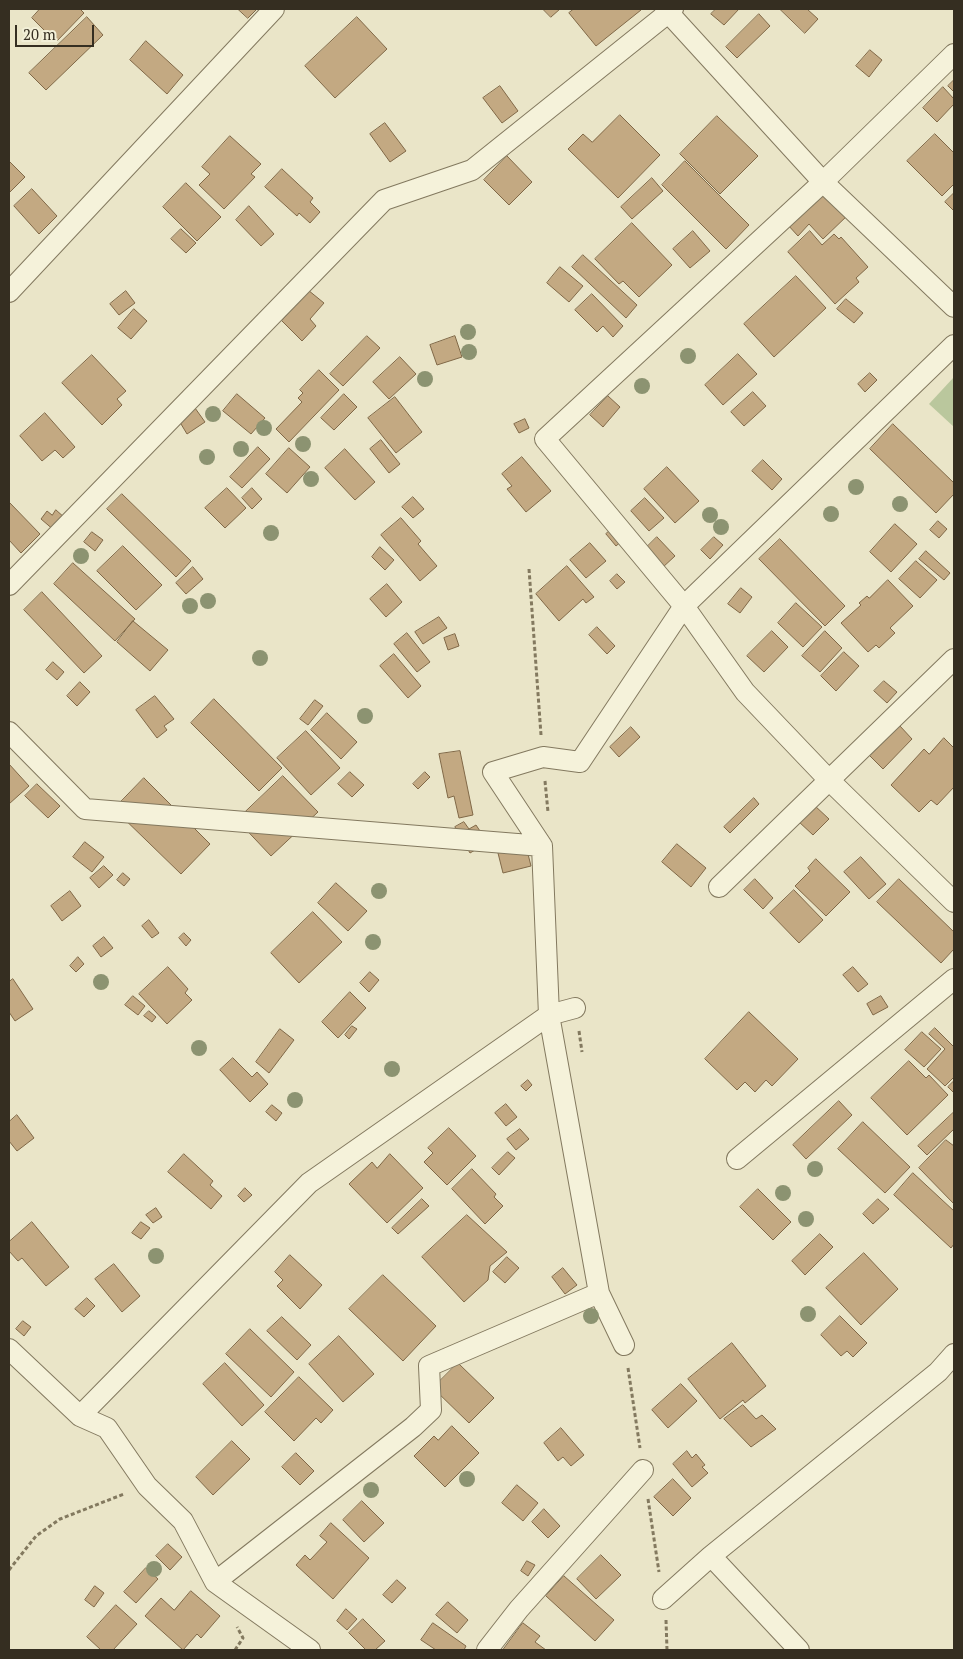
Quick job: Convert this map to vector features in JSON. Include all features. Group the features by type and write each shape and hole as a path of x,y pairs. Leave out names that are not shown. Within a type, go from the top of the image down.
{"street":[{"path":"9,292 274,9"},
{"path":"9,585 384,200 472,170 669,10 823,182 954,307"},
{"path":"954,54 823,182 545,439 684,606 746,692 828,779 954,902"},
{"path":"624,1345 599,1293 549,1015 542,846 494,772 543,757 580,762 684,606 954,345"},
{"path":"719,887 954,658"},
{"path":"9,732 85,809 542,846"},
{"path":"737,1159 954,979"},
{"path":"80,1416 309,1183 549,1015 575,1008"},
{"path":"215,1582 413,1428 431,1410 429,1366 599,1293"},
{"path":"9,1349 80,1416 108,1428 147,1486 183,1521 215,1582 310,1650"},
{"path":"663,1599 711,1556 938,1372 954,1354"},
{"path":"488,1650 519,1608 643,1470"},
{"path":"711,1556 799,1650"}],"path":[{"path":"529,569 543,757"},
{"path":"9,1570 36,1536 60,1519 147,1486"}],"green space":[{"path":"954,377 954,427 929,404"}],"building":[{"path":"40,9 80,9 84,13 56,42 32,18"},
{"path":"238,9 257,9 248,18"},
{"path":"543,9 560,9 551,17"},
{"path":"574,9 641,10 596,46 569,13"},
{"path":"716,9 739,9 724,25 711,14"},
{"path":"780,9 807,9 818,19 805,33"},
{"path":"759,14 770,26 737,58 726,47"},
{"path":"87,17 103,35 46,90 29,73"},
{"path":"357,17 387,49 335,98 305,66"},
{"path":"146,41 183,75 167,94 130,60"},
{"path":"870,50 882,60 869,77 856,66"},
{"path":"954,80 954,92 948,86"},
{"path":"500,86 518,111 502,123 483,98"},
{"path":"943,87 954,99 954,104 937,122 923,108"},
{"path":"620,115 660,155 618,198 568,149 583,134 592,142"},
{"path":"717,116 758,156 720,194 680,154"},
{"path":"385,123 406,151 390,162 370,134"},
{"path":"935,134 954,153 954,184 942,196 907,161"},
{"path":"230,136 261,164 251,174 255,177 224,209 199,185 210,174 202,167"},
{"path":"507,156 532,182 509,205 484,180"},
{"path":"9,161 25,177 9,193"},
{"path":"685,161 749,225 726,249 662,185"},
{"path":"282,169 313,198 310,202 320,212 310,223 299,213 297,216 265,187"},
{"path":"652,178 663,191 632,219 621,207"},
{"path":"186,183 221,217 197,241 163,207"},
{"path":"32,189 57,216 39,234 14,206"},
{"path":"824,189 849,214 823,239 809,224 798,236 787,224"},
{"path":"954,193 954,211 945,202"},
{"path":"249,206 274,234 261,246 236,220"},
{"path":"632,223 672,265 639,297 623,281 619,284 595,259"},
{"path":"181,229 196,243 186,253 171,239"},
{"path":"693,231 710,251 690,268 673,249"},
{"path":"810,231 822,245 834,234 839,239 841,237 868,267 856,278 859,282 835,304 788,252"},
{"path":"583,255 637,305 626,318 572,267"},
{"path":"560,267 583,286 569,302 547,283"},
{"path":"796,276 826,308 774,357 744,324"},
{"path":"308,290 324,303 310,319 316,326 302,341 282,321"},
{"path":"126,291 135,303 119,315 110,304"},
{"path":"592,294 623,326 613,337 603,326 597,332 575,310"},
{"path":"846,299 863,313 854,323 837,309"},
{"path":"134,309 147,321 131,339 118,328"},
{"path":"367,336 380,348 343,386 330,374"},
{"path":"455,336 462,357 437,365 430,345"},
{"path":"738,354 757,374 723,405 705,385"},
{"path":"92,355 126,391 117,399 122,405 102,425 62,383"},
{"path":"400,357 416,374 389,399 373,382"},
{"path":"319,370 339,390 289,442 276,429 302,402 298,398 303,393 300,390"},
{"path":"870,373 877,380 865,392 858,384"},
{"path":"753,392 766,406 744,426 731,412"},
{"path":"237,394 265,418 251,434 223,411"},
{"path":"344,394 357,407 334,430 321,418"},
{"path":"608,396 620,407 603,427 590,415"},
{"path":"395,397 422,432 396,453 368,418"},
{"path":"195,408 205,422 187,434 178,419"},
{"path":"45,413 75,447 63,458 55,450 42,461 20,436"},
{"path":"525,419 529,428 519,433 514,424"},
{"path":"893,424 954,483 954,494 936,513 870,449"},
{"path":"381,440 400,464 389,473 370,449"},
{"path":"258,447 270,459 242,488 230,477"},
{"path":"289,448 310,467 287,493 266,474"},
{"path":"345,449 375,482 355,500 325,468"},
{"path":"522,457 551,491 526,512 507,489 512,486 502,474"},
{"path":"763,460 782,479 772,490 752,471"},
{"path":"667,467 699,501 675,523 644,489"},
{"path":"227,488 246,508 225,528 205,508"},
{"path":"252,488 262,499 252,509 242,498"},
{"path":"122,494 191,561 176,577 107,509"},
{"path":"413,497 424,509 413,518 402,507"},
{"path":"645,498 664,518 649,531 631,511"},
{"path":"9,502 40,534 21,553 9,540"},
{"path":"56,510 65,518 55,531 41,519 47,511 52,515"},
{"path":"401,518 421,541 418,544 437,566 420,581 381,535"},
{"path":"938,521 947,529 939,538 930,530"},
{"path":"895,524 917,544 891,572 870,552"},
{"path":"613,528 623,540 616,546 606,534"},
{"path":"92,532 103,540 95,551 84,542"},
{"path":"657,537 675,556 662,568 644,550"},
{"path":"714,537 723,545 710,559 701,550"},
{"path":"780,539 845,606 825,626 759,559"},
{"path":"590,543 606,561 586,578 570,560"},
{"path":"123,546 162,585 136,610 97,571"},
{"path":"380,547 394,560 385,570 372,557"},
{"path":"926,551 950,573 944,580 919,559"},
{"path":"916,561 937,580 920,598 899,579"},
{"path":"73,563 135,619 115,641 54,584"},
{"path":"567,566 594,597 586,603 583,599 559,621 536,594"},
{"path":"193,567 203,579 186,594 176,583"},
{"path":"617,574 625,582 617,589 610,581"},
{"path":"888,580 913,606 890,628 895,633 879,648 876,645 868,652 841,623 861,605 859,603 867,596 869,598"},
{"path":"387,584 402,602 386,617 370,599"},
{"path":"741,588 752,597 740,613 728,604"},
{"path":"42,592 102,656 84,673 24,610"},
{"path":"796,603 822,627 803,647 778,623"},
{"path":"439,617 447,628 423,644 415,632"},
{"path":"133,621 168,650 150,671 117,642"},
{"path":"597,627 615,646 607,654 589,635"},
{"path":"772,631 788,647 764,672 747,656"},
{"path":"825,631 842,648 820,672 802,656"},
{"path":"407,633 430,662 417,672 394,644"},
{"path":"455,634 459,646 448,650 444,638"},
{"path":"844,652 859,666 836,691 821,676"},
{"path":"394,654 421,686 408,698 380,666"},
{"path":"53,662 64,672 57,680 46,670"},
{"path":"884,681 897,692 887,703 874,691"},
{"path":"80,682 90,692 77,706 67,696"},
{"path":"155,696 174,719 164,726 167,730 157,738 136,710"},
{"path":"214,699 282,768 259,791 191,723"},
{"path":"315,700 323,706 308,725 300,719"},
{"path":"327,713 357,742 341,759 311,730"},
{"path":"900,726 912,739 883,769 870,756"},
{"path":"631,727 640,737 619,757 610,747"},
{"path":"306,731 340,768 311,795 277,758"},
{"path":"944,738 954,748 954,787 937,805 931,800 919,812 891,785 924,749 929,754"},
{"path":"460,751 473,815 459,818 454,796 448,798 439,754"},
{"path":"9,764 29,786 9,804"},
{"path":"350,772 364,785 352,797 338,784"},
{"path":"425,772 430,777 418,789 413,784"},
{"path":"283,776 318,812 271,856 237,820"},
{"path":"144,778 210,844 181,874 114,809"},
{"path":"37,784 60,806 48,818 25,796"},
{"path":"754,798 759,804 730,833 724,827"},
{"path":"814,805 829,819 813,835 798,821"},
{"path":"464,822 469,829 476,825 484,837 482,846 470,853 455,827"},
{"path":"85,842 104,857 92,872 73,857"},
{"path":"677,844 706,868 691,887 662,862"},
{"path":"526,846 531,866 503,873 498,853"},
{"path":"861,857 886,884 869,899 844,872"},
{"path":"816,859 850,892 826,916 795,886 810,871 808,868"},
{"path":"104,866 113,875 99,888 90,878"},
{"path":"123,873 130,879 124,886 117,880"},
{"path":"755,879 773,898 763,909 744,890"},
{"path":"899,879 954,932 954,949 941,963 877,902"},
{"path":"336,883 367,911 348,931 318,903"},
{"path":"794,890 823,920 799,943 770,913"},
{"path":"70,891 81,906 62,921 51,906"},
{"path":"313,912 342,942 299,983 271,953"},
{"path":"149,920 159,933 152,938 142,926"},
{"path":"184,933 191,940 186,946 179,938"},
{"path":"104,937 113,948 101,957 93,946"},
{"path":"78,957 84,964 76,972 70,966"},
{"path":"168,967 188,989 185,993 192,1000 167,1024 139,994"},
{"path":"853,967 868,984 858,992 843,975"},
{"path":"370,972 379,980 369,992 360,983"},
{"path":"13,979 33,1009 15,1021 9,1012 9,982"},
{"path":"350,992 366,1008 338,1038 322,1022"},
{"path":"133,996 145,1006 138,1015 125,1005"},
{"path":"881,996 888,1007 873,1015 867,1004"},
{"path":"149,1011 156,1017 152,1022 144,1016"},
{"path":"749,1012 798,1059 772,1086 766,1080 755,1092 745,1082 737,1090 705,1059"},
{"path":"352,1026 357,1029 349,1039 345,1035"},
{"path":"935,1028 954,1047 954,1077 945,1086 927,1069 945,1049 929,1034"},
{"path":"280,1029 294,1040 269,1073 256,1062"},
{"path":"922,1032 941,1049 924,1067 905,1050"},
{"path":"233,1058 252,1077 257,1072 268,1084 250,1102 220,1070"},
{"path":"909,1061 926,1078 929,1075 948,1095 907,1135 871,1098"},
{"path":"528,1080 532,1085 526,1091 521,1086"},
{"path":"954,1081 954,1093 948,1087"},
{"path":"839,1101 852,1115 806,1159 793,1145"},
{"path":"506,1104 517,1117 506,1126 495,1113"},
{"path":"272,1105 282,1113 276,1121 266,1112"},
{"path":"954,1112 954,1129 927,1155 918,1146"},
{"path":"17,1115 34,1138 17,1151 9,1141 9,1122"},
{"path":"863,1122 910,1167 885,1193 838,1149"},
{"path":"449,1128 476,1156 447,1185 424,1162 433,1153 428,1148"},
{"path":"520,1129 529,1139 516,1150 507,1139"},
{"path":"946,1140 954,1146 954,1204 919,1168"},
{"path":"508,1152 515,1158 499,1175 492,1168"},
{"path":"184,1154 213,1181 210,1185 222,1196 211,1209 168,1172"},
{"path":"390,1154 423,1188 387,1223 349,1184 372,1162 377,1168"},
{"path":"472,1169 496,1194 494,1197 503,1206 485,1224 452,1189"},
{"path":"913,1173 954,1211 954,1244 951,1248 894,1195"},
{"path":"245,1188 252,1195 244,1202 238,1196"},
{"path":"758,1189 791,1222 773,1240 740,1207"},
{"path":"422,1199 429,1206 398,1234 392,1228"},
{"path":"878,1199 889,1209 873,1224 863,1214"},
{"path":"156,1208 162,1217 153,1223 146,1215"},
{"path":"467,1215 507,1252 490,1266 488,1280 464,1302 422,1257"},
{"path":"32,1222 69,1267 46,1286 22,1258 18,1261 9,1251 9,1242"},
{"path":"141,1222 150,1228 141,1239 132,1233"},
{"path":"820,1234 833,1247 805,1275 792,1261"},
{"path":"864,1253 898,1289 861,1325 826,1288"},
{"path":"290,1255 322,1285 300,1309 277,1286 283,1280 275,1272"},
{"path":"507,1257 519,1268 505,1283 493,1272"},
{"path":"114,1264 140,1296 122,1312 95,1279"},
{"path":"563,1268 577,1285 565,1294 552,1277"},
{"path":"383,1275 436,1326 403,1361 349,1309"},
{"path":"87,1298 95,1306 84,1317 75,1309"},
{"path":"840,1316 867,1343 853,1357 847,1351 841,1356 821,1335"},
{"path":"282,1317 311,1345 297,1360 267,1331"},
{"path":"23,1321 31,1327 24,1336 16,1329"},
{"path":"250,1329 294,1372 271,1397 226,1354"},
{"path":"339,1336 374,1374 343,1402 309,1364"},
{"path":"732,1343 766,1386 745,1403 743,1400 720,1419 688,1379"},
{"path":"225,1363 264,1405 242,1426 203,1384"},
{"path":"458,1363 494,1398 469,1423 433,1388"},
{"path":"299,1377 333,1410 321,1423 316,1418 294,1441 265,1412"},
{"path":"681,1384 697,1401 668,1428 652,1410"},
{"path":"743,1405 756,1419 762,1415 776,1429 751,1447 724,1419"},
{"path":"452,1426 479,1453 445,1487 414,1456 434,1436 438,1440"},
{"path":"561,1428 584,1455 571,1466 563,1457 558,1461 544,1443"},
{"path":"232,1441 250,1459 213,1495 196,1477"},
{"path":"687,1451 692,1458 696,1454 705,1465 702,1467 708,1473 692,1487 673,1464"},
{"path":"296,1453 314,1471 300,1485 282,1467"},
{"path":"673,1479 691,1498 673,1516 654,1497"},
{"path":"517,1485 538,1503 523,1521 502,1503"},
{"path":"362,1501 384,1523 364,1542 343,1520"},
{"path":"544,1509 560,1526 548,1538 532,1522"},
{"path":"331,1523 369,1558 333,1599 296,1565 305,1555 310,1560 327,1542 320,1536"},
{"path":"168,1544 182,1557 170,1570 156,1556"},
{"path":"601,1555 621,1575 596,1599 577,1579"},
{"path":"527,1561 535,1565 528,1576 521,1571"},
{"path":"146,1568 158,1579 136,1603 124,1592"},
{"path":"564,1576 614,1620 595,1641 546,1596"},
{"path":"397,1580 406,1588 392,1603 383,1595"},
{"path":"95,1586 104,1593 94,1607 85,1600"},
{"path":"191,1591 220,1616 201,1638 197,1634 183,1650 145,1616 161,1598 174,1610"},
{"path":"448,1602 468,1620 457,1633 436,1615"},
{"path":"116,1605 137,1624 113,1650 101,1650 87,1637"},
{"path":"346,1609 357,1619 347,1630 337,1621"},
{"path":"363,1619 385,1641 375,1650 366,1650 349,1633"},
{"path":"433,1623 466,1646 464,1650 436,1650 421,1640"},
{"path":"523,1623 540,1636 535,1642 546,1650 503,1650"}]}
